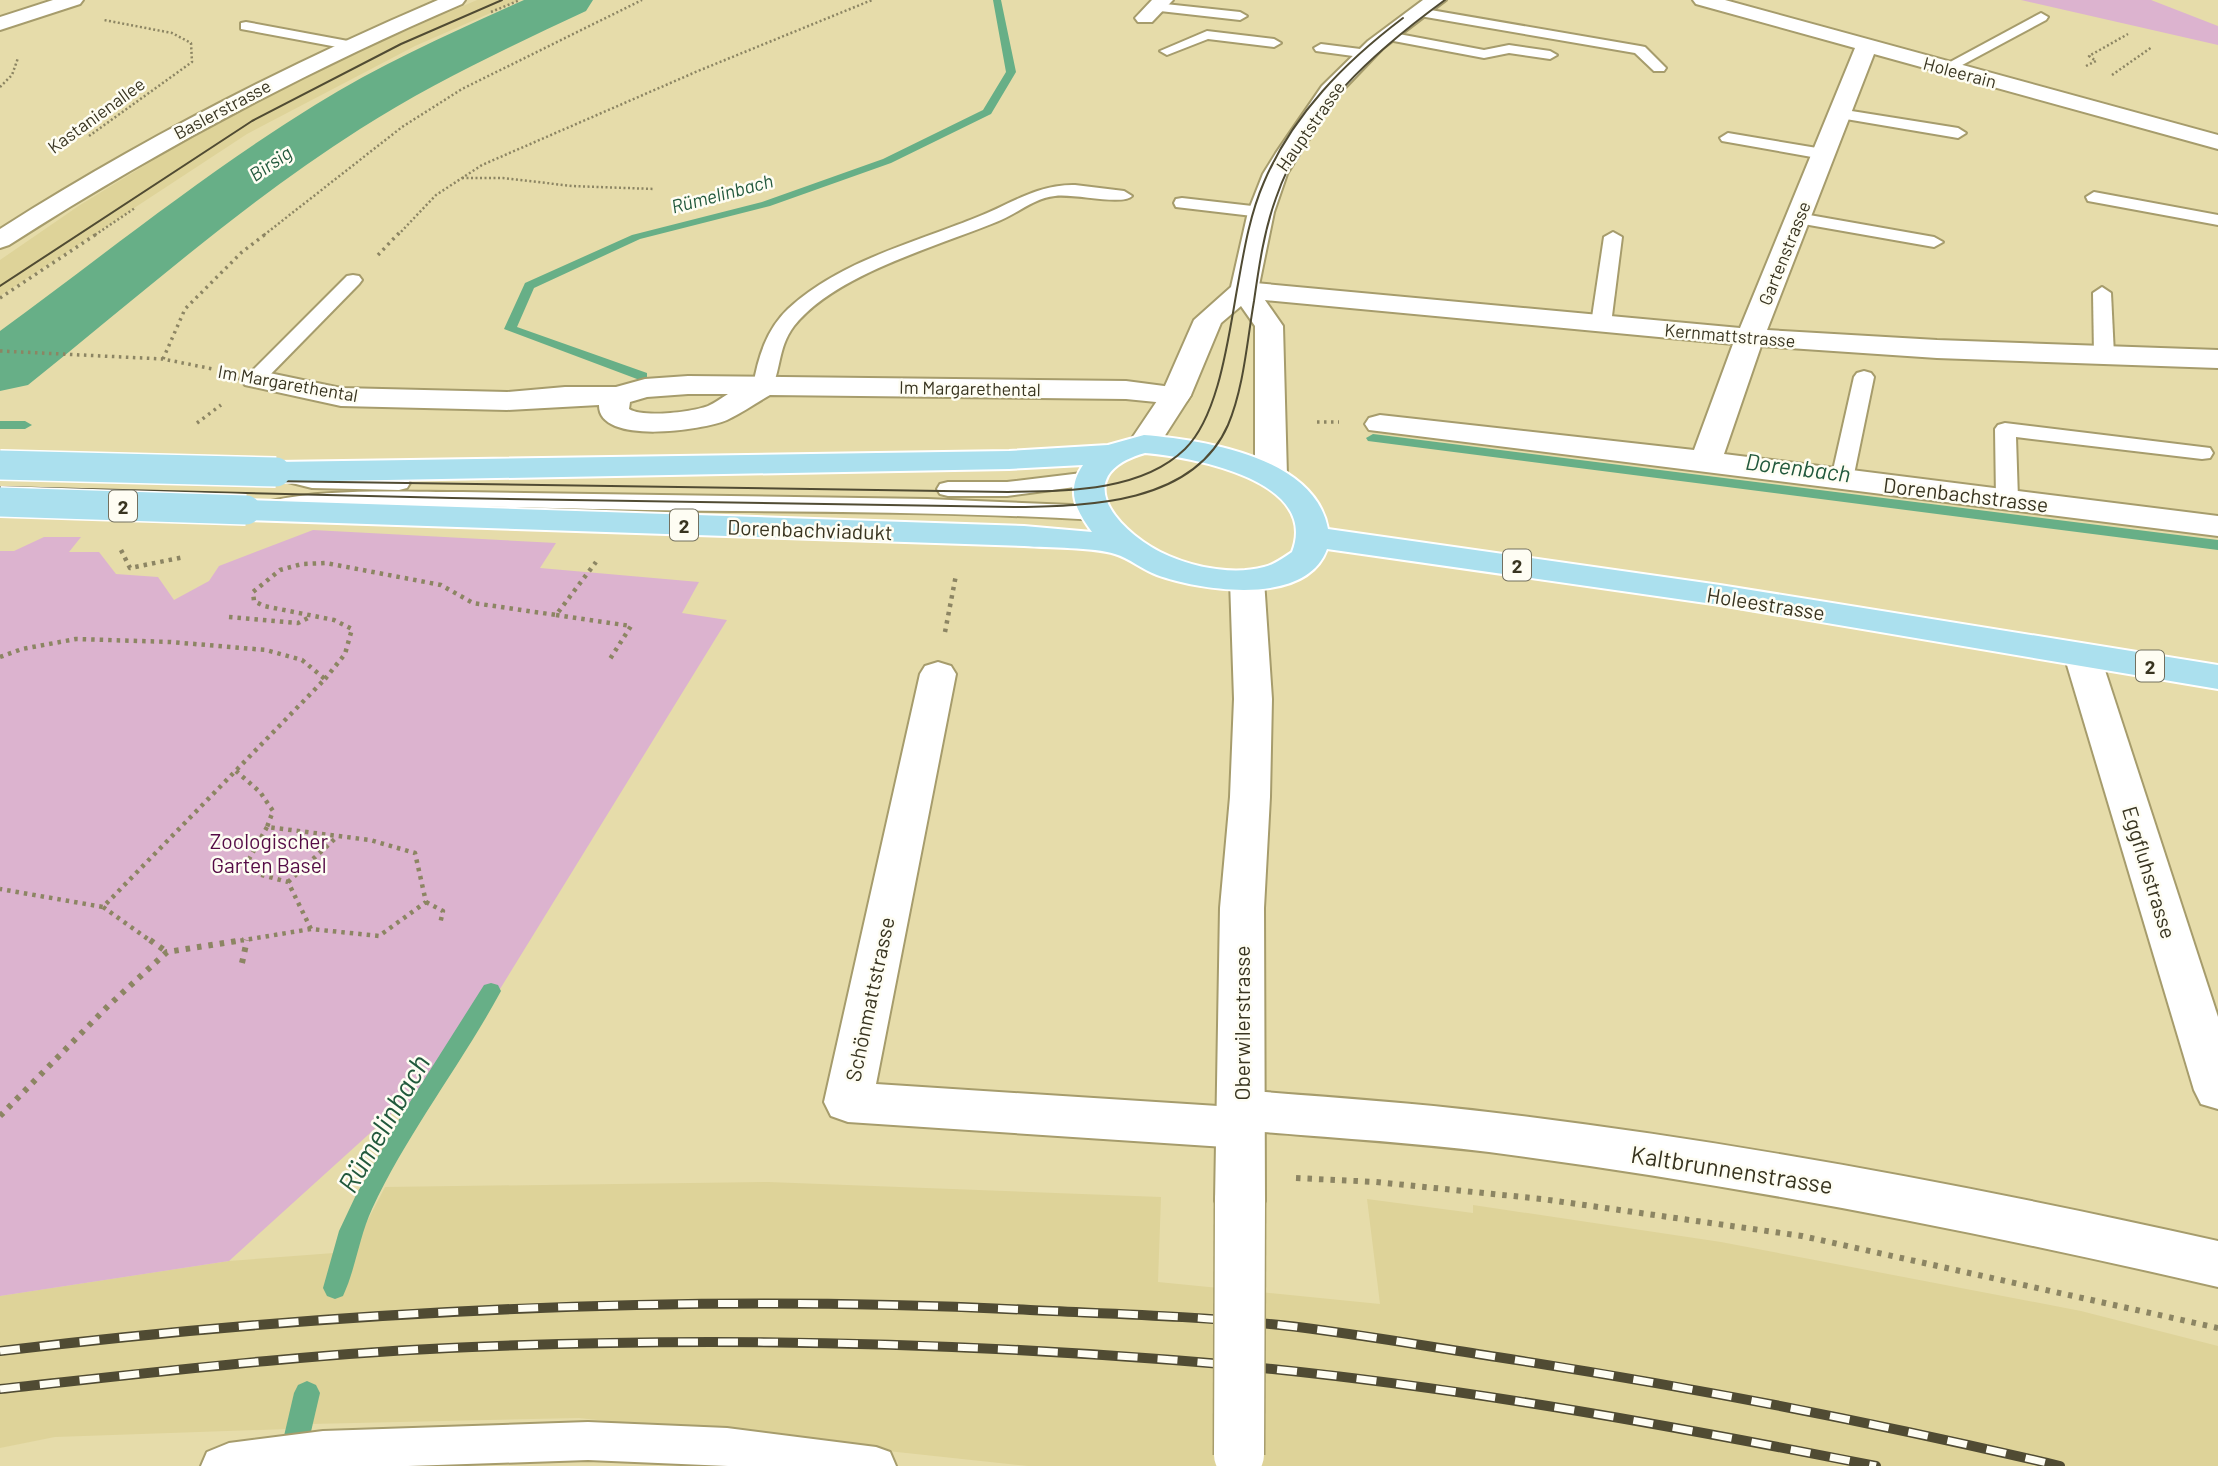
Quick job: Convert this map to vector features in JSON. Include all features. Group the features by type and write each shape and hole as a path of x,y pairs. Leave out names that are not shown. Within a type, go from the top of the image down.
{"main road":[{"path":"1144,444 1172,445 1211,454 1234,460 1271,476 1300,499 1314,537 1307,558 1278,574 1247,580 1181,571 1156,563 1121,544 1090,504 1090,479 1098,467 1112,454 1144,444"},
{"name":"2","path":"0,464 276,472 1009,460 1112,454"},
{"name":"2","path":"0,502 246,510"},
{"name":"Dorenbachviadukt","path":"246,510 1024,536 1121,544"},
{"name":"Holeestrasse","path":"1314,537 1720,595 2218,677"}],"street":[{"path":"0,24 73,0"},
{"name":"Baslerstrasse","path":"0,240 168,137 348,45 455,0"},
{"name":"Hauptstrasse","path":"1244,290 1261,212 1275,174 1288,153 1330,91 1388,36 1436,0"},
{"name":"Holeerain","path":"1703,0 2218,142"},
{"name":"Gartenstrasse","path":"1706,461 1750,337 1866,47"},
{"path":"1144,444 1176,396 1208,320 1244,290 1269,326 1271,476"},
{"name":"Kernmattstrasse","path":"1244,290 1750,337 1937,349 2218,359"},
{"name":"Im Margarethental","path":"255,379 341,397 507,401 565,396 618,396 614,403 614,412 620,417 627,421 656,423 715,414 763,386 1126,390 1176,396"},
{"name":"Dorenbachstrasse","path":"1380,424 1706,461 2218,526"},
{"name":"Oberwilerstrasse","path":"1239,1461 1242,908 1250,797 1253,699 1247,580"},
{"name":"Eggfluhstrasse","path":"2082,655 2218,1090"},
{"name":"Schönmattstrasse","path":"938,674 848,1102 1240,1119"},
{"name":"Kaltbrunnenstrasse","path":"1240,1119 1487,1132 1767,1172 2071,1229 2218,1264"}],"lane":[{"path":"1155,8 1240,16"},
{"path":"1419,12 1640,50 1659,68"},
{"path":"1946,68 2040,17"},
{"path":"246,26 348,45"},
{"path":"1167,51 1207,35 1273,43"},
{"path":"1388,36 1484,54 1508,49 1550,55"},
{"path":"1321,48 1368,54"},
{"path":"1839,114 1958,133"},
{"path":"1728,138 1823,154"},
{"path":"763,386 768,352 794,314 835,285 882,262 999,215 1037,194 1060,190 1124,196"},
{"path":"2094,197 2218,220"},
{"path":"1182,203 1261,212"},
{"path":"1798,218 1934,242"},
{"path":"1601,324 1613,237"},
{"path":"255,379 353,280"},
{"path":"2102,293 2104,355"},
{"path":"1842,479 1864,377"},
{"path":"2007,499 2005,429 2202,453"},
{"path":"276,472 325,481 960,489 1007,489 1090,479"},
{"path":"246,510 330,500 448,500 1010,508 1096,513"},
{"path":"221,1466 229,1462 323,1450 588,1441 727,1447 876,1466"}],"path":[{"path":"163,359 184,309 242,253 402,127 462,89 562,37 642,0"},
{"path":"353,280 436,195 461,178 526,144 872,0"},
{"name":"Kastanienallee","path":"87,137 192,62 191,43"},
{"path":"0,87 12,75"},
{"path":"461,178 503,178 572,186 654,189"},
{"path":"0,298 38,273"},
{"name":"Im Margarethental","path":"0,351 163,359 255,379"},
{"path":"555,615 602,554"},
{"path":"938,674 958,562"},
{"path":"103,907 325,679 345,654 352,629 334,620 264,606 254,601 253,592 280,570 302,564 326,563 441,585 473,603 631,626 610,659"},
{"path":"229,617 298,623 313,615"},
{"path":"0,657 22,649 76,639 171,642 266,650 302,660 325,679"},
{"path":"236,771 260,792 273,811 243,870 288,882 311,929"},
{"path":"267,827 370,840 415,853 426,902 443,911 440,924"},
{"path":"288,882 338,836"},
{"path":"0,889 103,907 167,952"},
{"path":"0,1116 89,1024 167,952 311,929 379,936 426,902"},
{"path":"242,963 247,940"},
{"path":"1240,1188 1376,1182 1542,1199 1802,1236 2218,1328"}],"shaded area":[{"path":"477,0 520,0 415,46 247,134 0,296 0,260 80,205 173,148 276,92 382,41"},
{"path":"768,1182 1161,1197 1158,1282 1380,1304 1367,1199 1473,1213 1473,1205 1721,1242 2081,1311 2218,1346 2218,1466 1028,1466 579,1418 310,1424 317,1393 297,1394 287,1429 55,1437 0,1448 0,1296 229,1261 334,1253 324,1289 346,1287 361,1233 385,1187"}],"green space":[{"path":"2021,0 2151,0 2218,26 2218,45"},
{"name":"Zoologischer Garten Basel","path":"313,530 556,543 540,568 699,582 682,613 727,620 425,1111 400,1106 229,1261 0,1296 0,551 14,551 44,537 81,537 69,552 99,552 116,574 158,577 174,600 209,581 219,566"}],"waterway":[{"name":"Birsig","path":"0,368 207,208 336,118 421,70 567,0"},
{"name":"Rümelinbach","path":"642,376 510,329 529,286 636,237 766,204 887,161 987,112 1011,72 997,0"},
{"name":"Dorenbach","path":"0,425 25,425"},
{"name":"Dorenbach","path":"1373,438 2218,545"},
{"name":"Rümelinbach","path":"335,1288 351,1231 364,1202 409,1122 491,991"},
{"name":"Rümelinbach","path":"290,1466 307,1393"}],"tram line":[{"path":"0,286 252,121 401,44 502,0"},
{"path":"0,487 1014,507 1073,505 1135,496 1164,486 1190,471 1212,451 1228,425 1241,380 1268,223 1289,167 1305,138 1324,111 1368,63 1445,0"},
{"path":"0,474 268,481 1008,492 1101,486 1147,474 1185,449 1207,416 1227,348 1251,219 1276,157 1305,112 1341,71 1403,18"}],"railway":[{"path":"0,1351 257,1325 514,1309 643,1305 901,1305 1187,1317 1335,1332 1639,1380 1850,1420 2060,1466"},
{"path":"0,1389 236,1364 413,1350 647,1342 911,1345 1173,1360 1438,1389 1614,1417 1876,1466"}]}
